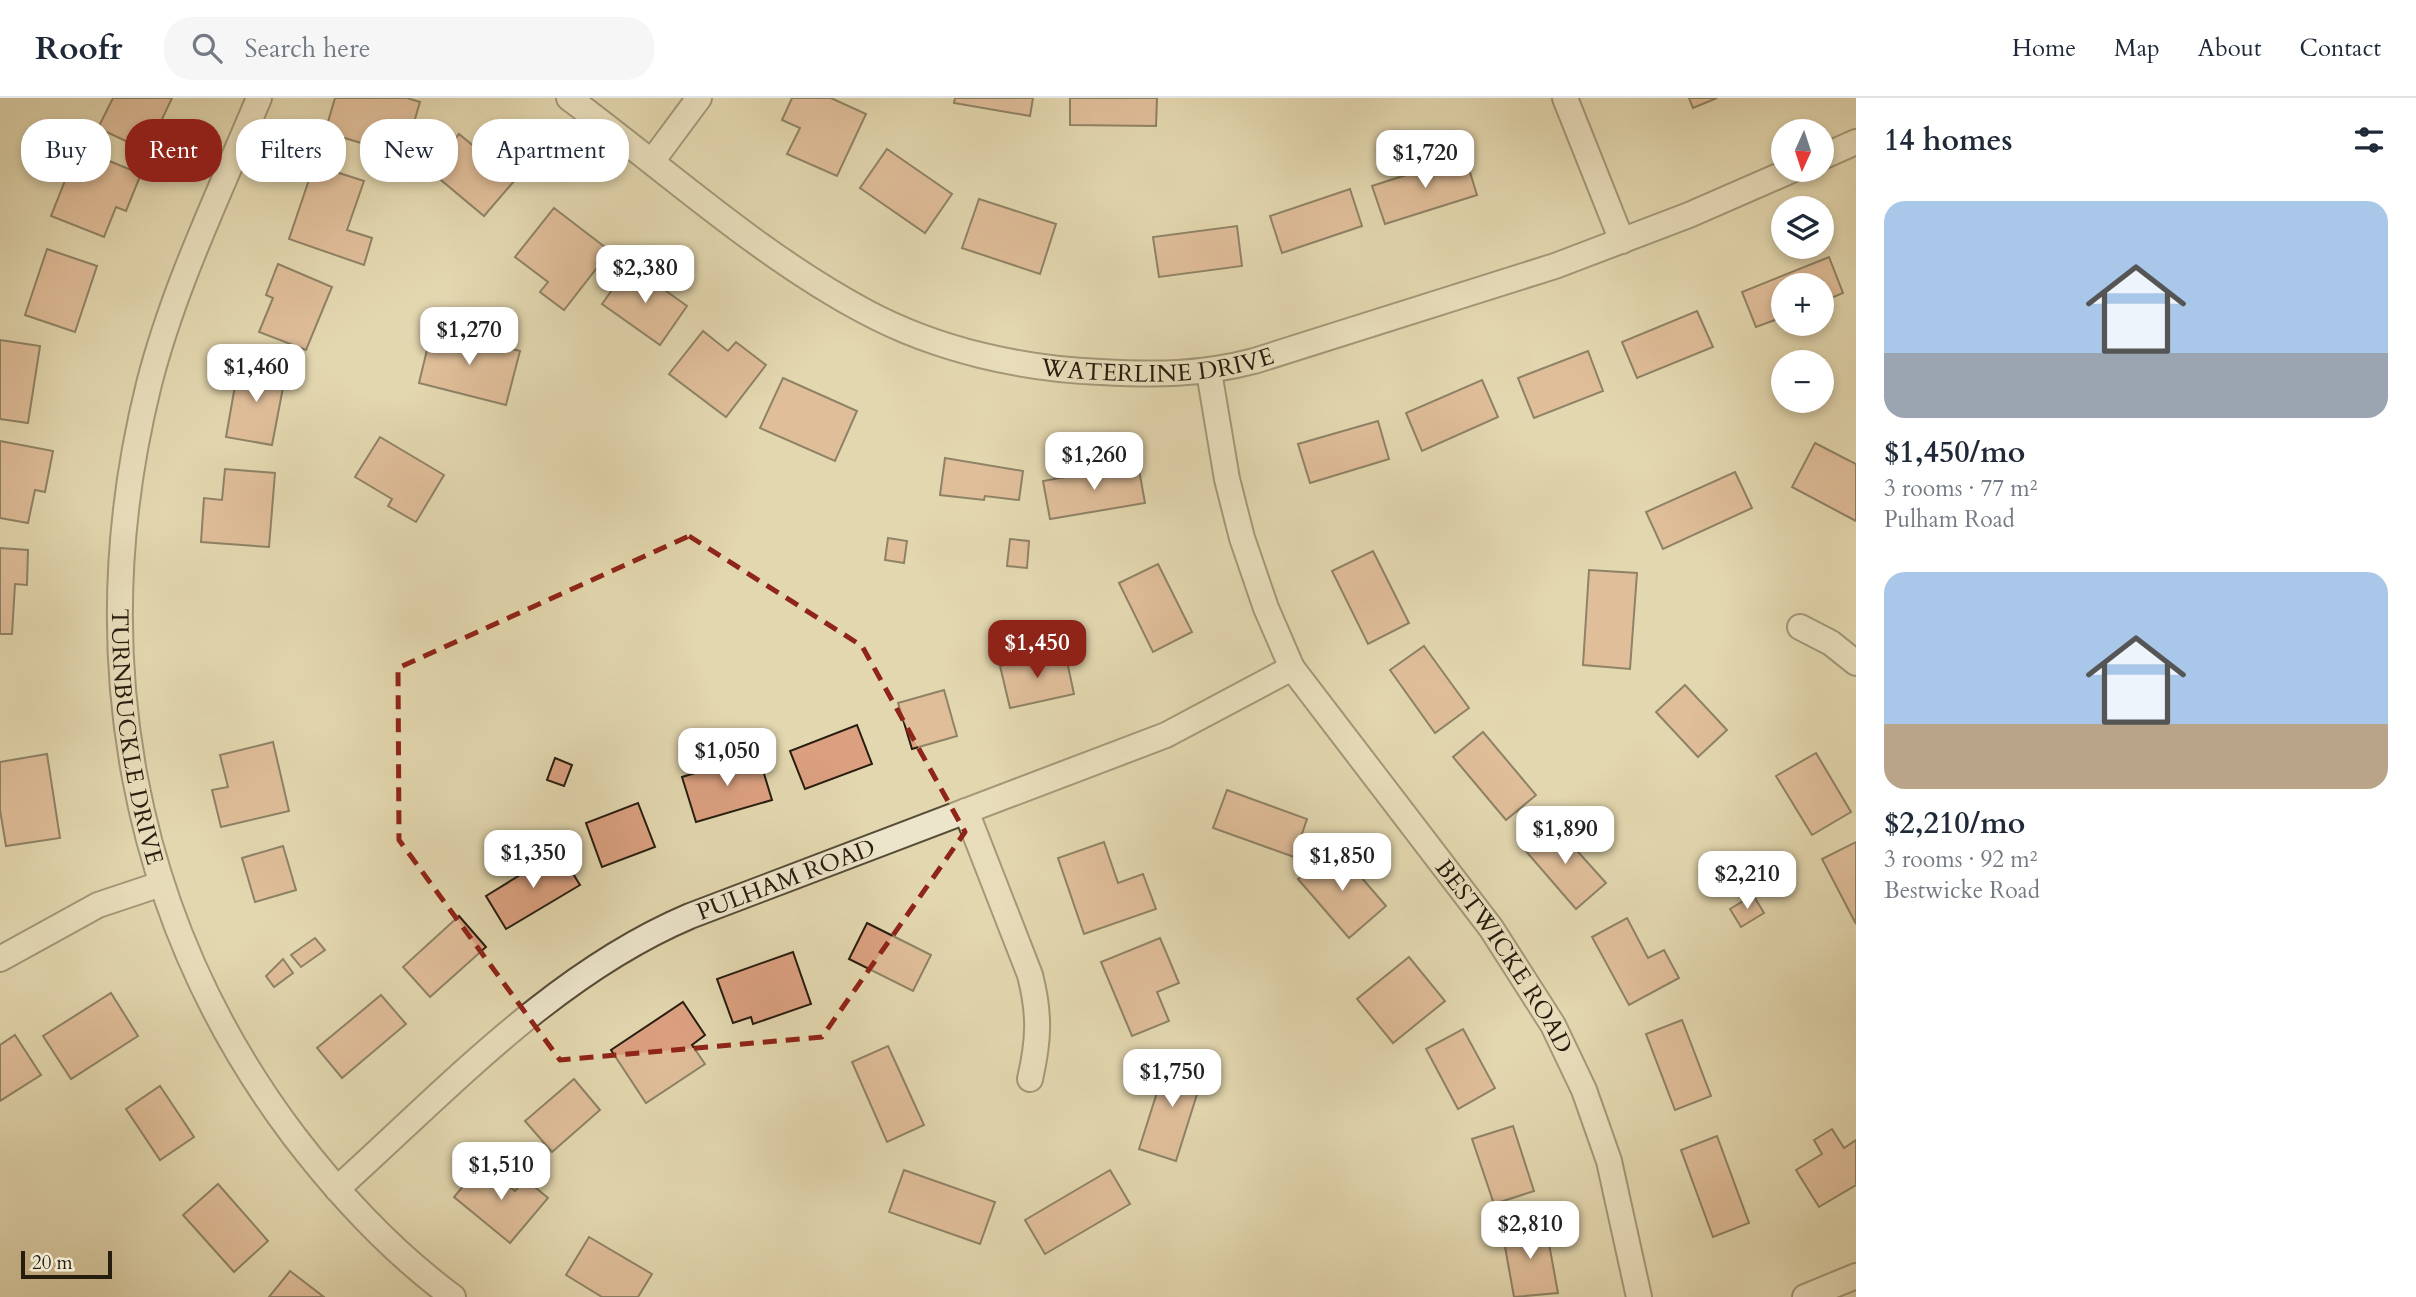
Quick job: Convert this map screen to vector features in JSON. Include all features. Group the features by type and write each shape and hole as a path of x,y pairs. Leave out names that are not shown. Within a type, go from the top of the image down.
{"street":[{"name":"TURNBUCKLE DRIVE","path":"259,98 178,293 150,383 130,479 119,584 120,677 129,750 161,884 214,1013 260,1091 337,1189 376,1232 453,1297"},
{"name":"WATERLINE DRIVE","path":"569,98 821,287 869,314 918,335 989,357 1057,370 1163,375 1209,372 1254,361 1529,274 1622,241 1771,179"},
{"path":"653,160 699,98"},
{"path":"1565,98 1622,241"},
{"path":"1834,152 1856,142"},
{"name":"BESTWICKE ROAD","path":"1209,372 1227,479 1242,538 1266,608 1292,668 1491,928 1553,1025 1584,1090 1609,1161 1639,1297"},
{"path":"1800,628 1831,643 1856,663"},
{"name":"PULHAM ROAD","path":"337,1189 525,1020 577,978 622,948 690,916 1166,735 1292,668"},
{"path":"966,811 1030,975 1037,1003 1039,1040 1030,1079"},
{"path":"0,959 98,905 161,884"},
{"path":"1805,1297 1856,1276"}],"highlighted area":[{"path":"689,536 862,646 965,832 822,1037 560,1060 399,840 398,668"}],"building":[{"path":"113,98 172,98 162,119 125,119 125,141 111,134 111,119 102,119"},
{"path":"335,98 407,98 420,102 415,119 360,119 360,143 346,138 346,119 329,119"},
{"path":"792,98 831,98 866,114 837,176 787,154 800,128 782,120"},
{"path":"955,98 1033,98 1030,116 954,103"},
{"path":"1070,98 1157,98 1156,126 1070,125"},
{"path":"1689,98 1717,98 1693,108"},
{"path":"458,135 472,145 472,182 513,182 484,216 443,182 458,182"},
{"path":"887,149 952,194 925,233 860,188"},
{"path":"1465,156 1477,195 1385,224 1372,186"},
{"path":"111,162 125,167 125,182 138,182 126,211 116,207 104,237 51,216 64,182 111,182"},
{"path":"346,175 364,182 347,230 372,238 364,265 289,239 308,182 346,182"},
{"path":"1350,189 1362,226 1282,253 1270,216"},
{"path":"979,199 1056,224 1040,274 962,248"},
{"path":"554,208 610,251 564,310 540,292 548,282 515,257"},
{"path":"1237,226 1242,266 1159,277 1153,237"},
{"path":"47,249 97,266 75,332 25,315"},
{"path":"1830,259 1843,293 1834,297 1834,273 1789,273"},
{"path":"278,264 332,287 306,350 259,332 273,298 266,295"},
{"path":"630,265 687,306 660,345 602,304"},
{"path":"1771,280 1771,321 1756,327 1742,292"},
{"path":"1697,311 1713,347 1637,378 1622,342"},
{"path":"432,329 520,351 506,405 419,383"},
{"path":"703,331 728,351 736,342 766,365 726,417 669,374"},
{"path":"0,340 40,346 28,423 0,419"},
{"path":"1588,351 1603,391 1534,418 1518,378"},
{"path":"239,363 286,372 272,445 226,437"},
{"path":"783,378 857,411 835,461 760,428"},
{"path":"1482,380 1498,417 1422,451 1406,413"},
{"path":"1378,421 1389,459 1310,483 1298,444"},
{"path":"380,437 444,475 416,522 388,506 392,499 355,477"},
{"path":"0,441 53,451 45,492 35,490 28,523 0,518"},
{"path":"1815,443 1856,464 1856,521 1792,487"},
{"path":"945,458 1023,471 1019,500 985,496 984,500 940,495"},
{"path":"1138,464 1145,503 1050,519 1043,481"},
{"path":"225,469 275,473 269,547 201,542 204,498 222,500"},
{"path":"1735,472 1752,508 1663,549 1646,512"},
{"path":"888,538 907,541 904,563 885,560"},
{"path":"1010,539 1029,541 1027,568 1007,566"},
{"path":"0,548 28,550 27,585 15,584 12,634 0,634"},
{"path":"1373,551 1409,623 1368,644 1332,571"},
{"path":"1158,564 1192,632 1153,652 1119,583"},
{"path":"1589,570 1637,573 1630,669 1583,665"},
{"path":"1424,646 1469,708 1435,733 1390,670"},
{"path":"1065,652 1074,694 1010,708 1000,666"},
{"path":"1685,685 1727,730 1698,757 1656,712"},
{"path":"944,690 957,736 912,749 898,703"},
{"path":"857,725 872,764 805,789 790,751"},
{"path":"1483,732 1536,795 1506,820 1453,757"},
{"path":"273,742 289,811 221,827 212,790 228,787 220,755"},
{"path":"1816,753 1851,812 1812,835 1776,776"},
{"path":"47,754 60,838 6,846 0,810 0,762"},
{"path":"758,754 772,800 696,822 682,777"},
{"path":"555,758 572,765 564,786 547,780"},
{"path":"1227,790 1307,819 1294,857 1213,828"},
{"path":"638,803 655,847 602,867 586,823"},
{"path":"1553,824 1606,883 1576,909 1524,849"},
{"path":"1104,842 1118,883 1143,874 1156,909 1084,934 1058,858"},
{"path":"1856,842 1856,924 1822,859"},
{"path":"283,846 296,890 255,902 242,858"},
{"path":"1336,848 1386,906 1349,938 1298,879"},
{"path":"559,851 580,885 506,929 486,896"},
{"path":"1753,895 1764,913 1741,927 1730,909"},
{"path":"459,916 486,947 430,997 403,967"},
{"path":"1627,918 1648,958 1664,950 1679,978 1629,1005 1592,937"},
{"path":"867,923 931,955 913,991 849,959"},
{"path":"315,938 325,950 301,967 291,955"},
{"path":"1160,938 1179,983 1157,992 1169,1021 1132,1036 1101,962"},
{"path":"793,952 811,1004 753,1024 751,1017 733,1023 717,979"},
{"path":"1409,957 1445,1001 1393,1043 1357,999"},
{"path":"283,959 293,973 274,987 266,976"},
{"path":"111,993 138,1036 71,1079 43,1036"},
{"path":"381,995 406,1024 342,1078 317,1048"},
{"path":"683,1002 705,1035 692,1045 705,1064 646,1103 611,1050"},
{"path":"1682,1020 1711,1096 1675,1110 1646,1034"},
{"path":"1463,1029 1495,1088 1458,1109 1426,1049"},
{"path":"15,1035 41,1075 0,1101 0,1045"},
{"path":"888,1046 924,1125 887,1142 852,1062"},
{"path":"1168,1058 1205,1069 1176,1161 1139,1149"},
{"path":"574,1079 600,1110 552,1152 525,1121"},
{"path":"160,1086 194,1137 160,1160 126,1109"},
{"path":"1513,1126 1534,1191 1494,1204 1472,1139"},
{"path":"1832,1129 1844,1148 1856,1140 1856,1185 1819,1207 1796,1170 1822,1154 1814,1140"},
{"path":"1717,1136 1749,1223 1713,1237 1681,1150"},
{"path":"482,1164 515,1191 525,1179 548,1198 510,1243 454,1197"},
{"path":"904,1170 995,1202 980,1244 889,1212"},
{"path":"1110,1170 1130,1204 1045,1254 1025,1220"},
{"path":"218,1184 268,1241 234,1272 183,1215"},
{"path":"1545,1222 1558,1293 1514,1297 1502,1230"},
{"path":"589,1237 652,1274 638,1297 602,1297 566,1275"},
{"path":"290,1271 324,1297 269,1297"}]}
